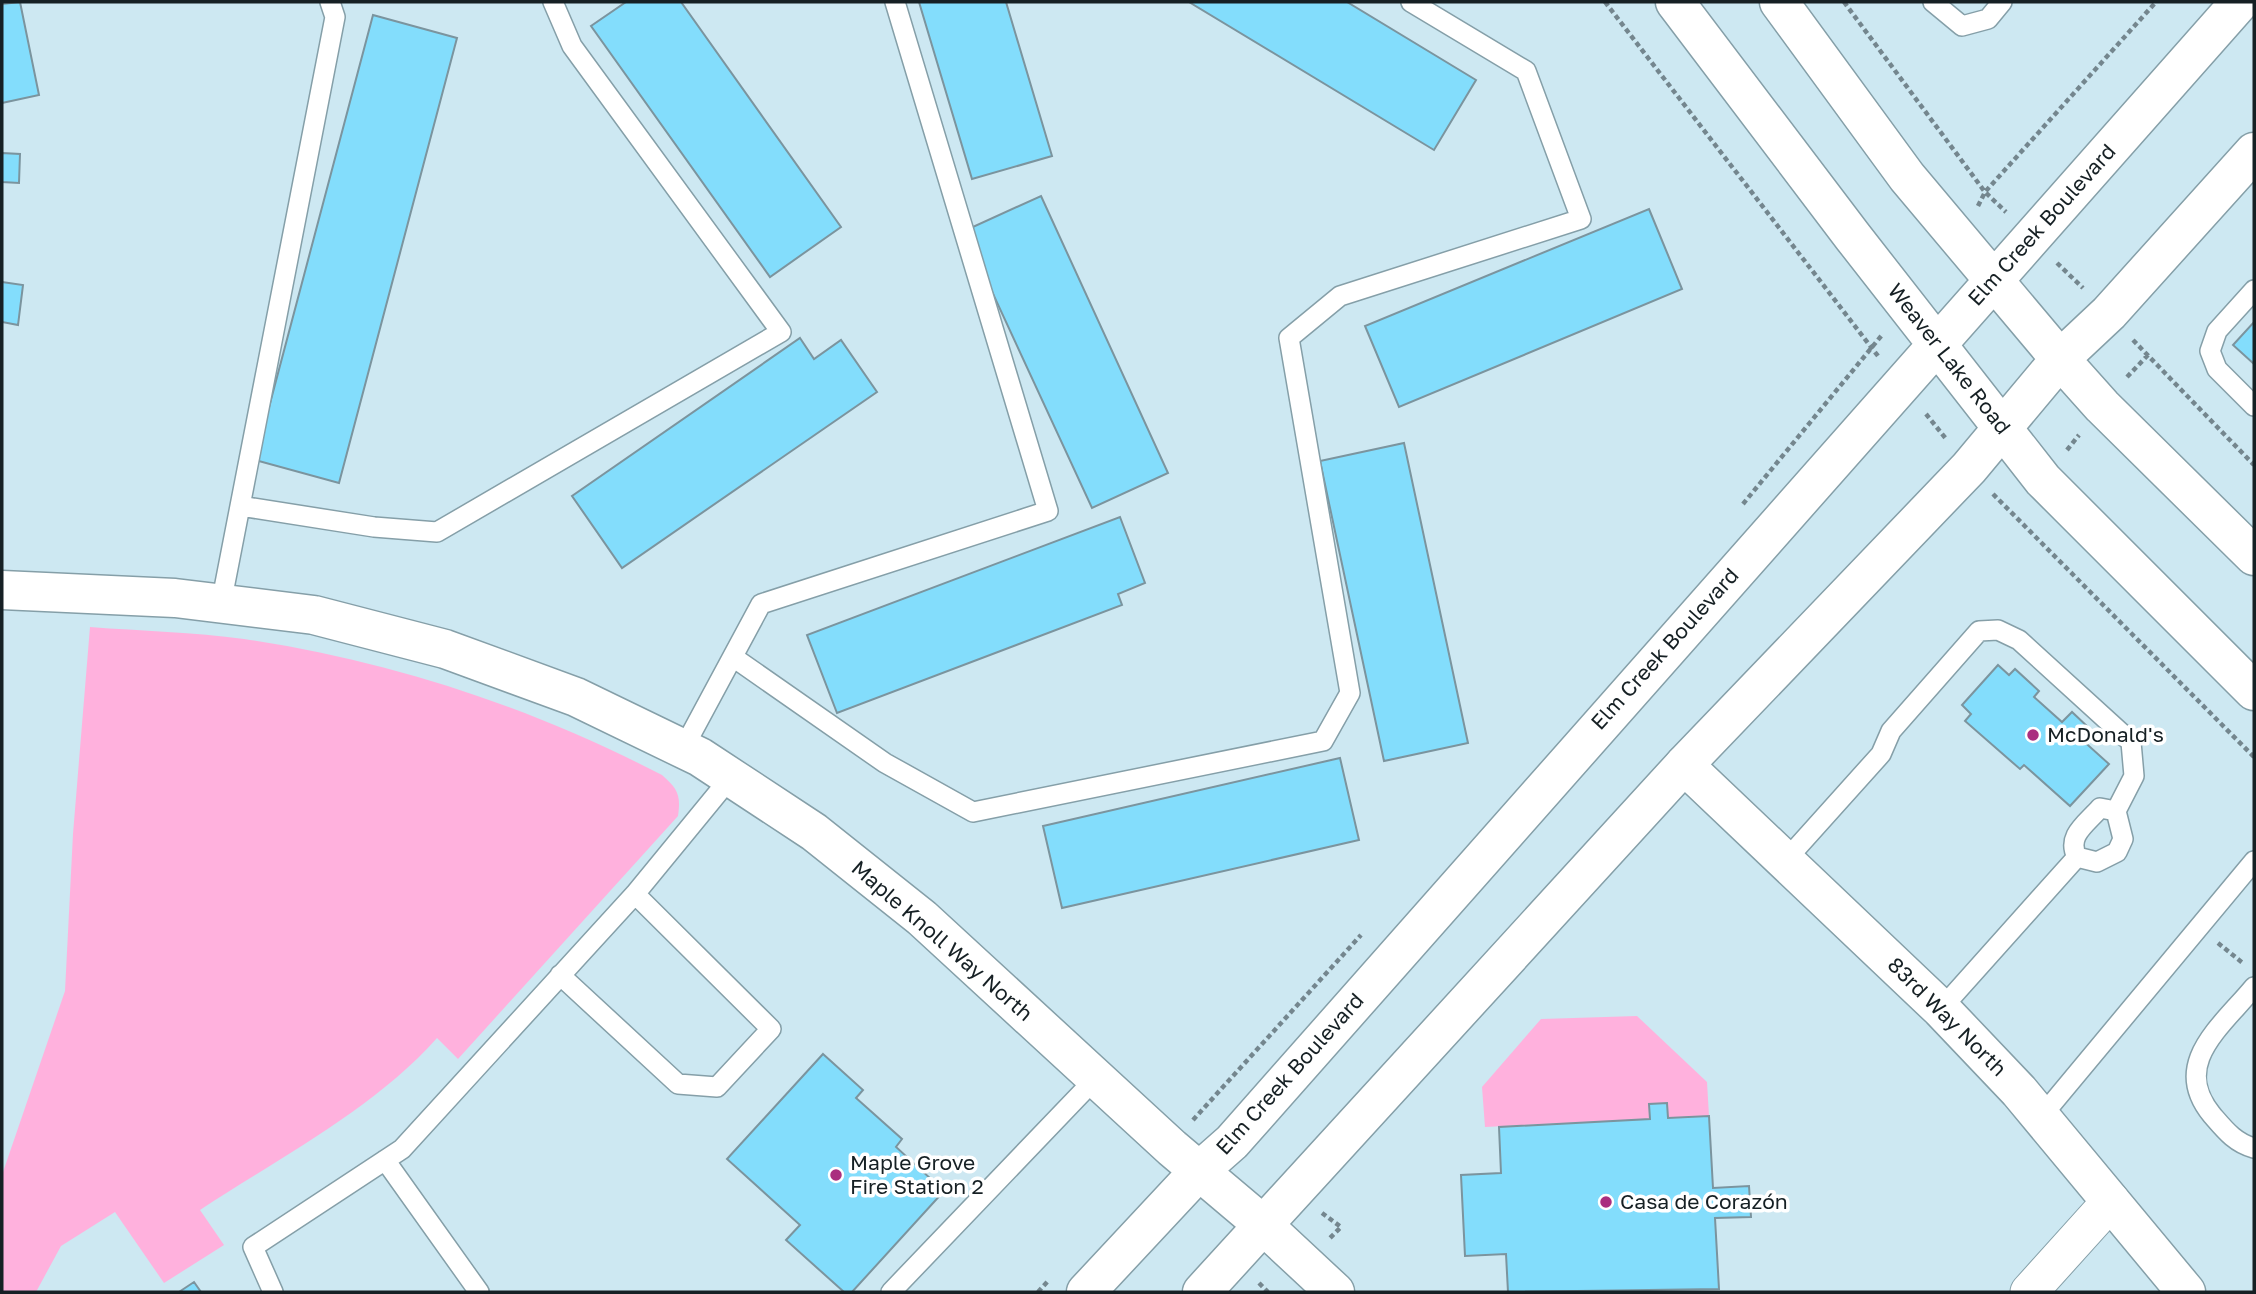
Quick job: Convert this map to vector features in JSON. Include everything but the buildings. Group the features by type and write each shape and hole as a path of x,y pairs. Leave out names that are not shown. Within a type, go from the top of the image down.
{"main road":[{"name":"Weaver Lake Road","path":"1675,2 1853,237 1909,306 1936,345 2043,480 2254,691"},
{"path":"1779,2 1907,177 2060,359 2102,406 2254,556"},
{"name":"Elm Creek Boulevard","path":"1071,1282 1185,1160 1232,1142 2240,2"},
{"path":"1202,1292 1684,765 1969,468 2060,359 2109,313 2254,152"},
{"name":"Maple Knoll Way North","path":"2,590 175,598 314,615 445,649 576,697 683,749 814,832 922,918 1185,1160 1262,1224 1335,1292"},
{"name":"83rd Way North","path":"1684,765 1941,1009 2041,1117 2186,1292"}],"street":[{"path":"2029,1292 2111,1201"}],"lane":[{"path":"221,604 335,17 330,2"},
{"path":"240,506 374,527 437,532 781,332 572,46 553,2"},
{"path":"683,749 761,604 1048,511 895,2"},
{"path":"733,657 885,763 973,812 1323,741 1350,693 1289,338 1340,296 1581,219 1526,71 1411,2"},
{"path":"1933,2 1962,26 1988,19 2002,2"},
{"path":"2254,290 2217,331 2210,351 2217,369 2254,407"},
{"path":"1785,861 1873,763 1891,731 1979,631 1998,630 2019,640 2132,742 2134,776 2116,811 2123,838 2118,852 2097,862 2077,857 2072,847 2073,838 2099,808 2116,811"},
{"path":"273,1292 253,1247 402,1149 635,894 731,777"},
{"path":"1941,1009 2077,857"},
{"path":"2041,1117 2254,861"},
{"path":"560,975 678,1084 717,1087 771,1029 635,894"},
{"path":"2254,987 2197,1061 2193,1079 2202,1102 2231,1137 2254,1148"},
{"path":"891,1292 1096,1078"},
{"path":"385,1160 479,1292"}],"path":[{"path":"1605,2 1870,348 1902,383 1969,468 2254,757"},
{"path":"1844,2 1985,192 2109,313 2254,465"},
{"path":"1962,242 1985,192 2156,2"},
{"path":"1734,514 1870,348 1909,306"},
{"path":"1185,1160 1196,1116 1363,933"},
{"path":"1038,1292 1071,1282"}],"shaded area":[{"path":"90,627 187,633 299,648 353,660 459,690 562,728 662,775 677,793 678,816 458,1059 437,1038 412,1064 355,1110 200,1210 224,1245 164,1283 115,1212 61,1246 36,1292 2,1292 2,1175 65,991 73,834"},
{"path":"1637,1016 1707,1082 1709,1116 1668,1118 1667,1103 1650,1104 1650,1119 1485,1127 1482,1087 1541,1019"}],"place":[{"name":"McDonald's","path":"2033,735"},
{"name":"Maple Grove Fire Station 2","path":"836,1175"},
{"name":"Casa de Corazón","path":"1606,1202"}]}
